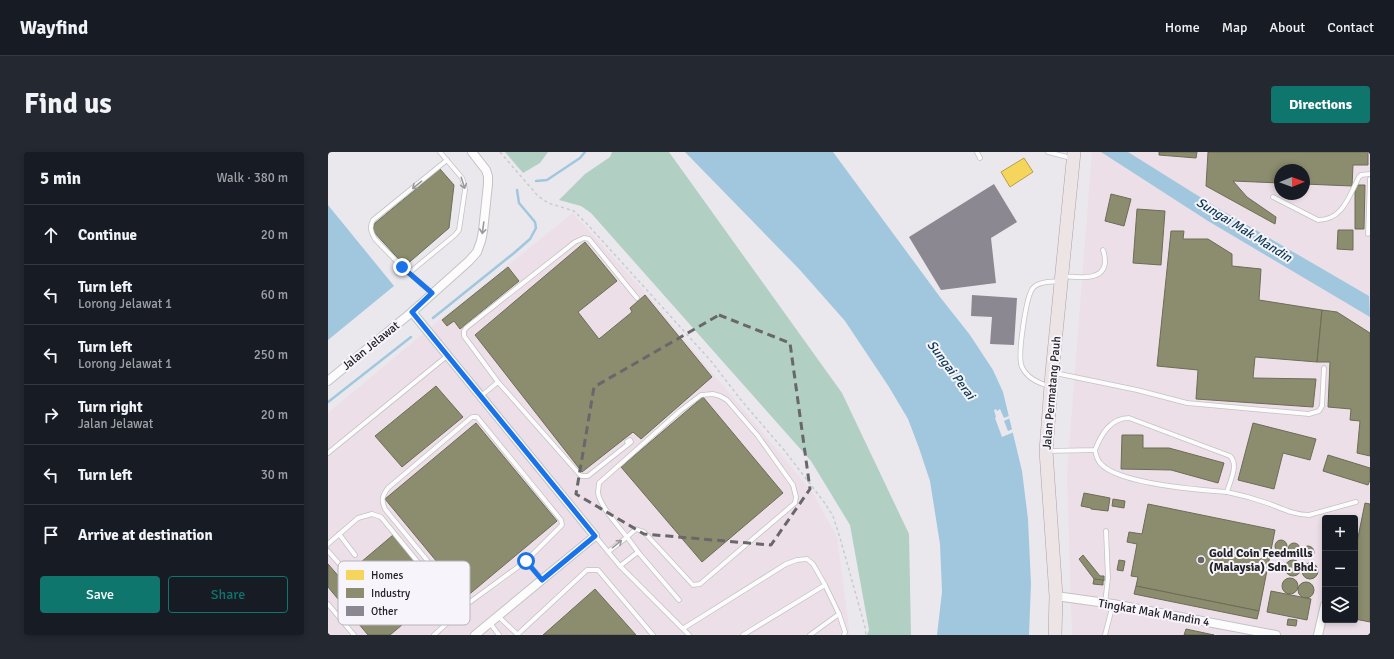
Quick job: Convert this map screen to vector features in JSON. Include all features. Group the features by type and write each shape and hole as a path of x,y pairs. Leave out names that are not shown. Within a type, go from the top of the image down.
{"main road":[{"name":"Jalan Permatang Pauh","path":"1055,635 1056,596 1046,451 1052,373 1074,155"}],"street":[{"name":"Jalan Jelawat","path":"328,381 412,312 477,252 481,241 484,223 488,176 472,152"},
{"path":"412,312 595,536 475,635"},
{"name":"Tingkat Mak Mandin 4","path":"1056,596 1109,604 1276,635"},
{"path":"1318,635 1322,618"}],"lane":[{"path":"409,273 455,235 459,230 461,223 465,190 464,184 462,178 440,152"},
{"path":"976,152 980,158"},
{"path":"1048,152 1074,155"},
{"path":"432,293 402,267 375,239 371,233 371,224 373,220 447,160"},
{"path":"1280,200 1318,220 1326,220 1342,211 1359,177 1362,174 1370,174"},
{"path":"1368,234 1370,179"},
{"path":"626,442 630,440 631,442 588,476 581,476 498,382 464,336 464,331 575,242 584,238 588,239 637,298"},
{"path":"1051,387 1035,381 1022,368 1020,361 1020,348 1029,299 1033,289 1042,283 1062,279 1094,276 1099,273 1104,267 1105,257 1103,250"},
{"path":"328,453 448,356"},
{"path":"1052,373 1187,403 1309,414 1319,411 1322,406 1324,368"},
{"path":"481,396 498,382"},
{"path":"608,552 627,536 636,529 644,532 693,585 697,585 795,503 796,490 793,484 758,436 727,400 713,394 701,395 674,416 599,483 598,492 600,499 609,513 627,536 638,552 679,600"},
{"path":"428,561 385,509 382,501 383,494 388,488 472,417 477,417 561,520 562,525 526,561 470,602"},
{"path":"1227,492 1235,466 1230,456 1129,418 1123,418 1114,422 1100,436 1095,450 1096,457 1100,464 1120,475 1178,488 1227,492 1254,498 1302,515 1309,515 1356,502"},
{"path":"1046,451 1095,450"},
{"path":"328,544 358,518 372,514 380,516 417,561"},
{"path":"1105,635 1109,604 1106,531"},
{"path":"339,534 355,555"},
{"path":"595,536 620,566 684,628 689,635"},
{"path":"328,551 338,562"},
{"path":"620,566 638,552"},
{"path":"684,628 786,564 797,560 807,559 813,564 825,585 839,614 845,632 844,635"},
{"path":"526,561 542,580"},
{"path":"498,616 517,635 587,570 593,569 598,570 653,635"},
{"path":"743,635 825,585"},
{"path":"328,604 338,616"},
{"path":"810,635 839,614"},
{"path":"490,623 499,635"},
{"path":"346,625 354,635"},
{"path":"434,635 446,625"}],"path":[{"path":"500,152 538,196 548,203 574,211 588,225 711,361 741,400 784,450 824,502 833,516 840,538 866,635"}],"highlighted area":[{"path":"719,315 790,343 810,489 771,545 644,534 576,494 594,387"}],"shaded area":[{"path":"1092,152 1370,152 1370,635 1072,635 1067,475"},
{"path":"573,213 649,297 813,493 837,537 850,635 328,635 328,413 431,327"}],"green space":[{"path":"505,152 548,152 540,163 523,173"},
{"path":"612,152 669,152 842,393 909,534 911,635 867,635 869,630 850,525 811,461 591,213 581,206 559,200 585,174 610,157"}],"water":[{"name":"Sungai Perai","path":"685,152 833,152 940,297 970,335 993,370 1003,392 1022,471 1028,519 1031,584 1029,635 937,635 942,592 940,544 930,481 908,419 889,387 845,321 800,270"},
{"name":"Sungai Mak Mandin","path":"1101,152 1128,152 1216,207 1369,296 1370,317 1208,221"},
{"path":"328,205 394,286 328,340"}],"pier":[{"path":"996,409 997,411 1000,409 1004,418 1009,416 1010,418 1004,421 1008,431 1013,429 1014,432 1002,437 995,418 994,410"}],"building: Homes":[{"path":"1024,158 1033,172 1010,187 1001,172"}],"building: Industry":[{"path":"1159,152 1197,152 1196,158 1159,155"},
{"path":"1208,152 1368,152 1368,165 1353,165 1352,186 1310,184 1310,164 1274,164 1274,183 1233,181 1247,197 1276,217 1275,224 1206,186"},
{"path":"440,169 454,185 449,228 405,266 373,231 374,224"},
{"path":"1355,185 1365,185 1364,229 1355,229"},
{"path":"1111,194 1131,199 1124,226 1105,221"},
{"path":"1137,209 1165,211 1161,265 1133,263"},
{"path":"1338,230 1353,230 1353,250 1337,249"},
{"path":"1171,231 1184,231 1183,239 1208,239 1232,254 1232,266 1261,269 1259,300 1322,310 1317,362 1255,357 1253,378 1316,379 1313,407 1196,399 1198,370 1157,366"},
{"path":"585,242 617,281 578,312 599,339 632,312 630,308 645,295 712,377 641,439 633,432 582,472 475,335"},
{"path":"508,267 519,281 460,329 454,321 447,326 442,320"},
{"path":"1322,310 1337,312 1370,333 1370,456 1357,453 1360,421 1350,420 1351,409 1328,407 1330,362 1317,362"},
{"path":"436,386 463,417 402,467 375,436"},
{"path":"703,397 783,493 702,562 621,467"},
{"path":"476,423 557,521 470,594 470,561 436,561 385,499"},
{"path":"1253,423 1316,439 1310,460 1283,453 1274,489 1238,480"},
{"path":"1122,435 1143,435 1143,448 1169,448 1224,463 1218,483 1171,470 1121,469"},
{"path":"1328,455 1370,468 1370,480 1368,485 1323,471"},
{"path":"1084,493 1110,498 1108,511 1081,506"},
{"path":"1113,499 1125,501 1124,508 1112,506"},
{"path":"1365,503 1370,504 1370,622 1358,620 1358,537"},
{"name":"Gold Coin Feedmills (Malaysia) Sdn. Bhd.","path":"1148,504 1275,530 1259,611 1136,586 1138,577 1131,576 1137,544 1127,542 1129,532 1142,534"},
{"path":"393,535 414,561 362,561"},
{"path":"1279,540 1283,540 1287,546 1283,552 1279,552 1275,548 1275,544"},
{"path":"1296,543 1299,544 1299,554 1292,555 1289,554 1288,547 1289,544"},
{"path":"1306,546 1310,546 1314,552 1310,558 1306,558 1302,554 1302,550"},
{"path":"1083,555 1100,576 1104,576 1104,581 1094,579 1079,559"},
{"path":"1119,560 1125,561 1123,571 1117,570"},
{"path":"1293,560 1299,562 1301,568 1299,574 1293,576 1287,574 1285,568 1287,562"},
{"path":"1310,563 1316,565 1318,571 1316,577 1310,579 1304,577 1302,571 1304,565"},
{"path":"328,564 338,576 338,599 328,587"},
{"path":"1290,578 1296,580 1298,586 1296,592 1290,594 1284,592 1282,586 1284,580"},
{"path":"1094,579 1103,580 1103,585 1093,584"},
{"path":"1306,582 1312,584 1314,590 1312,596 1306,598 1300,596 1298,590 1300,584"},
{"path":"1136,586 1259,611 1257,619 1134,594"},
{"path":"595,589 636,635 543,635"},
{"path":"1271,591 1311,599 1307,620 1267,612"},
{"path":"1288,619 1297,620 1296,626 1287,625"},
{"path":"360,625 402,625 390,635 368,635"},
{"path":"1186,629 1214,635 1184,635"}],"building: Other":[{"path":"994,184 1017,222 991,238 996,283 941,290 909,237"},
{"path":"972,295 1017,298 1014,345 990,344 992,317 971,316"}],"waterway":[{"path":"536,181 547,180 580,158 585,152"},
{"path":"433,318 530,239 536,228 535,222 519,203 517,190"},
{"path":"328,402 411,337"}],"place":[{"name":"Gold Coin Feedmills (Malaysia) Sdn. Bhd.","path":"1201,560"}],"route":[{"path":"402,267 432,293 412,312 595,536 542,580 526,561"}]}
